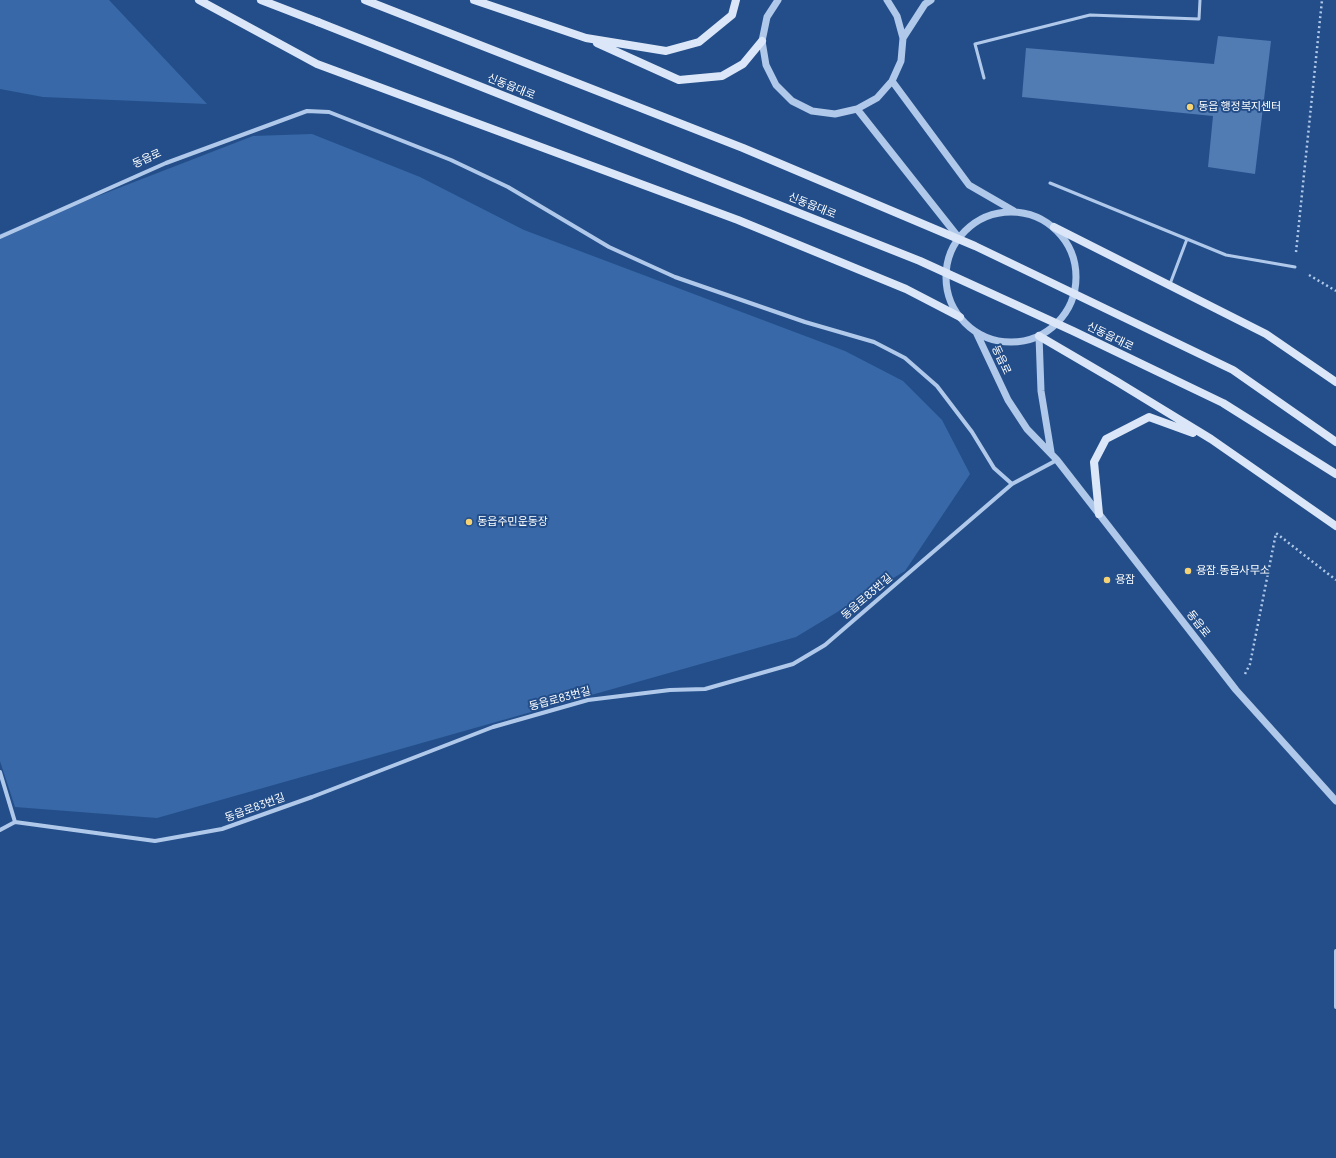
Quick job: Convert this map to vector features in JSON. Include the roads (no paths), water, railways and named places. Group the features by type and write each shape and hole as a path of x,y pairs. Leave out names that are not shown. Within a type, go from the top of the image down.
{"main road":[{"path":"199,0 317,64 738,220 906,289 960,317"},
{"name":"신동읍대로","path":"261,0 920,261 1073,331 1223,403 1336,474"},
{"path":"365,0 743,148 975,246 1233,370 1336,442"},
{"path":"474,0 586,38 679,80 722,76 744,64 762,41"},
{"path":"586,38 666,51 699,42 732,15 736,0"},
{"path":"1054,227 1266,334 1336,382"},
{"path":"1039,336 1211,439 1336,526"},
{"path":"1099,514 1094,462 1106,439 1149,416 1211,439"}],"street":[{"path":"778,0 767,17 762,41 766,65 769,72 776,85 792,101 812,111 835,114 857,109 877,98 892,82 901,61 903,38 898,16 887,0"},
{"path":"903,38 925,4 931,0"},
{"path":"892,82 969,185 1014,211 1036,216 1054,227 1068,244 1076,264 1076,286 1070,306 1057,324 1039,336 1018,342 996,340 976,332 960,317 949,298 946,278 949,257 959,238 974,223 993,214 1014,211"},
{"path":"857,109 959,238"},
{"name":"동읍로","path":"0,237 166,163 307,111 329,112 451,160 508,187 609,247 675,277 805,322 874,342 905,358 937,386 972,432 994,468 1012,484"},
{"name":"동읍로","path":"976,332 1008,400 1027,429 1057,460 1236,690 1336,801"},
{"path":"1039,336 1041,391 1051,453"},
{"name":"동읍로83번길","path":"15,822 155,840 222,829 312,797 493,727 588,700 670,690 705,689 793,664 825,646 1012,484 1057,460"},
{"path":"0,772 15,822 0,830"},
{"path":"1336,951 1336,1007"}],"lane":[{"path":"984,78 975,44 1090,15 1199,19 1200,0"},
{"path":"1050,183 1226,255 1295,267"},
{"path":"1169,285 1187,239"}],"place":[{"name":"동읍 행정복지센터","path":"1190,107"},
{"name":"동읍주민운동장","path":"469,522"},
{"name":"용잠.동읍사무소","path":"1188,571"},
{"name":"용잠","path":"1107,580"}]}
